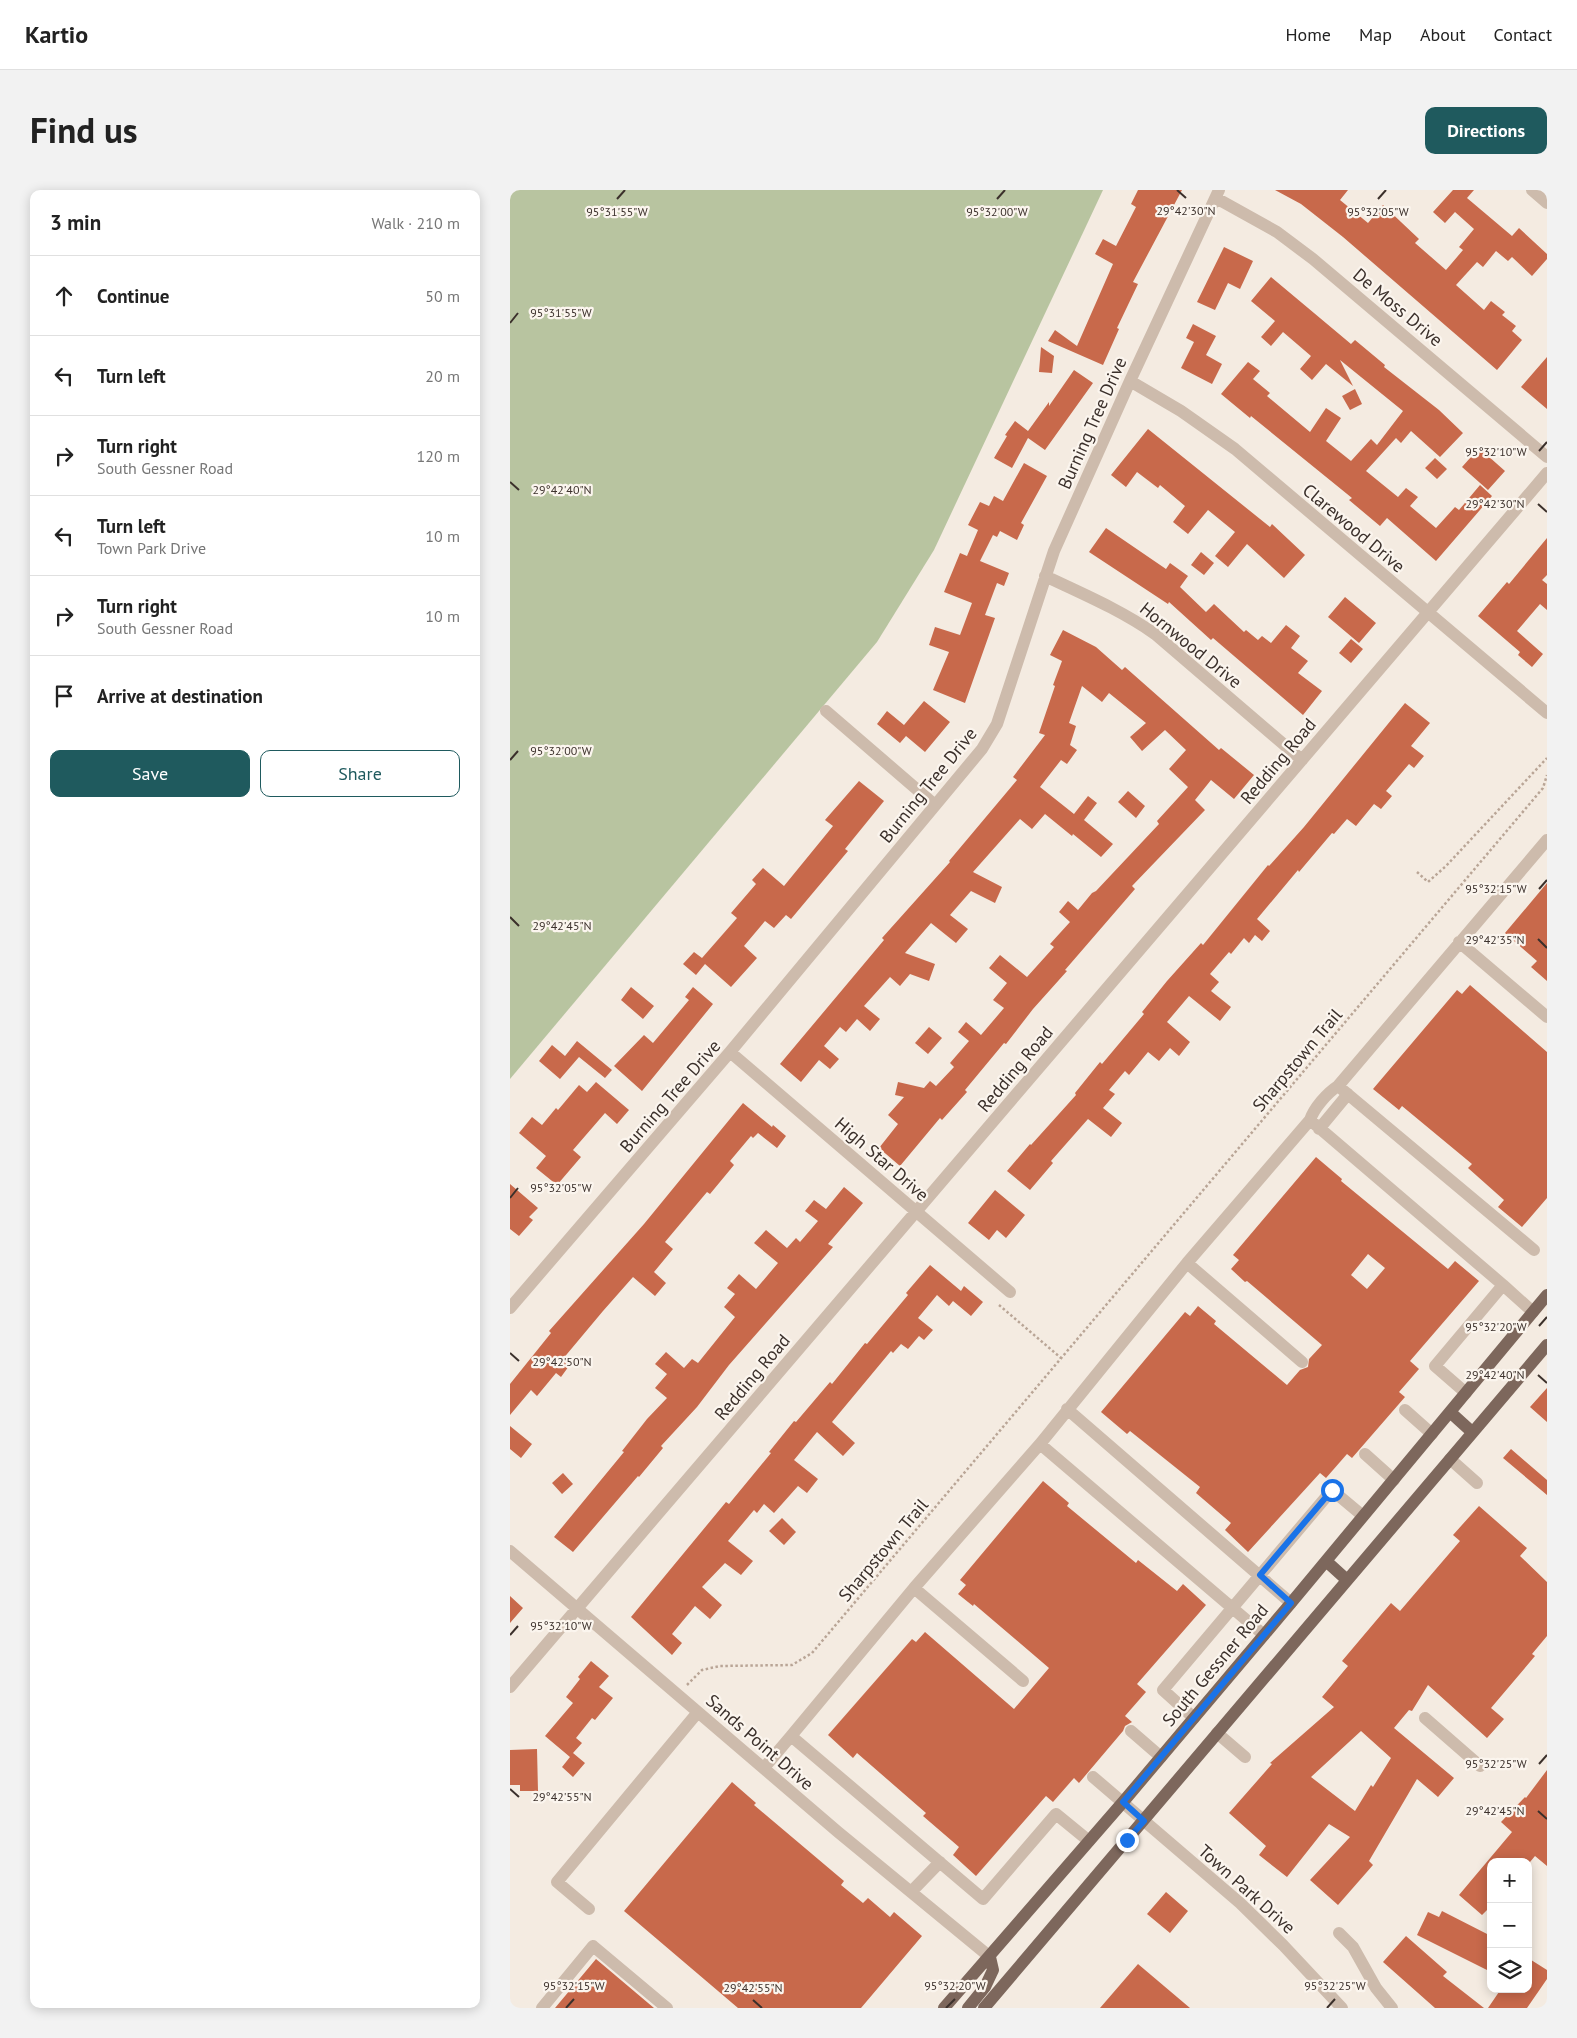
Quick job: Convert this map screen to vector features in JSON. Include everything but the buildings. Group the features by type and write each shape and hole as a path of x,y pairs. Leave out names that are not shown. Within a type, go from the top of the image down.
{"main road":[{"name":"South Gessner Road","path":"944,2008 1123,1802 1547,1295"},
{"path":"984,2008 1547,1345"},
{"path":"1450,1412 1472,1432"},
{"path":"1326,1561 1347,1580"},
{"path":"968,2008 985,1987 993,1970 990,1957"}],"street":[{"path":"1532,190 1547,203"},
{"name":"Burning Tree Drive","path":"510,1308 730,1052 982,749 997,724 1054,552 1130,381 1217,194"},
{"name":"De Moss Drive","path":"1217,194 1277,232 1313,259 1547,457"},
{"name":"Clarewood Drive","path":"1130,381 1181,411 1235,449 1547,713"},
{"name":"Redding Road","path":"510,1688 1547,473"},
{"name":"Hornwood Drive","path":"1045,576 1116,608 1143,625 1302,760"},
{"path":"826,711 935,805"},
{"path":"1533,1312 1315,1124 1312,1113 1333,1089 1338,1086 1547,840"},
{"path":"1459,942 1547,1017"},
{"name":"High Star Drive","path":"730,1052 1010,1292"},
{"path":"1338,1086 1534,1250"},
{"path":"764,1768 914,1588 1040,1444 1187,1264 1315,1124 1348,1094"},
{"path":"1187,1264 1302,1362"},
{"path":"1466,1393 1435,1366 1503,1285"},
{"path":"1067,1409 1291,1603"},
{"path":"1405,1410 1432,1434"},
{"path":"1040,1444 1264,1635"},
{"path":"1365,1454 1394,1480"},
{"path":"1450,1459 1477,1483"},
{"path":"1194,1718 1163,1690 1232,1608 1332,1490 1364,1516"},
{"name":"Sands Point Drive","path":"510,1551 764,1768 990,1957"},
{"path":"914,1588 1023,1681"},
{"path":"589,1909 557,1882 698,1712"},
{"path":"1425,1718 1480,1766"},
{"path":"1131,1731 1161,1757"},
{"path":"1217,1733 1246,1757"},
{"path":"791,1736 984,1899 1056,1814 1089,1841"},
{"name":"Town Park Drive","path":"1093,1777 1240,1903 1283,1945 1342,2008"},
{"path":"911,1892 940,1862"},
{"path":"1339,1933 1354,1947 1376,1988 1392,2008"},
{"path":"542,2008 593,1946 667,2008"}],"path":[{"path":"1417,872 1428,882 1446,866 1547,758"},
{"name":"Sharpstown Trail","path":"685,1687 702,1670 720,1666 792,1665 812,1653 1543,788 1547,775"},
{"path":"999,1305 1061,1358"}],"green space":[{"path":"510,190 1103,190 934,550 877,642 510,1079"}],"route":[{"path":"1127,1840 1144,1821 1123,1802 1291,1603 1260,1575 1332,1490"}]}
